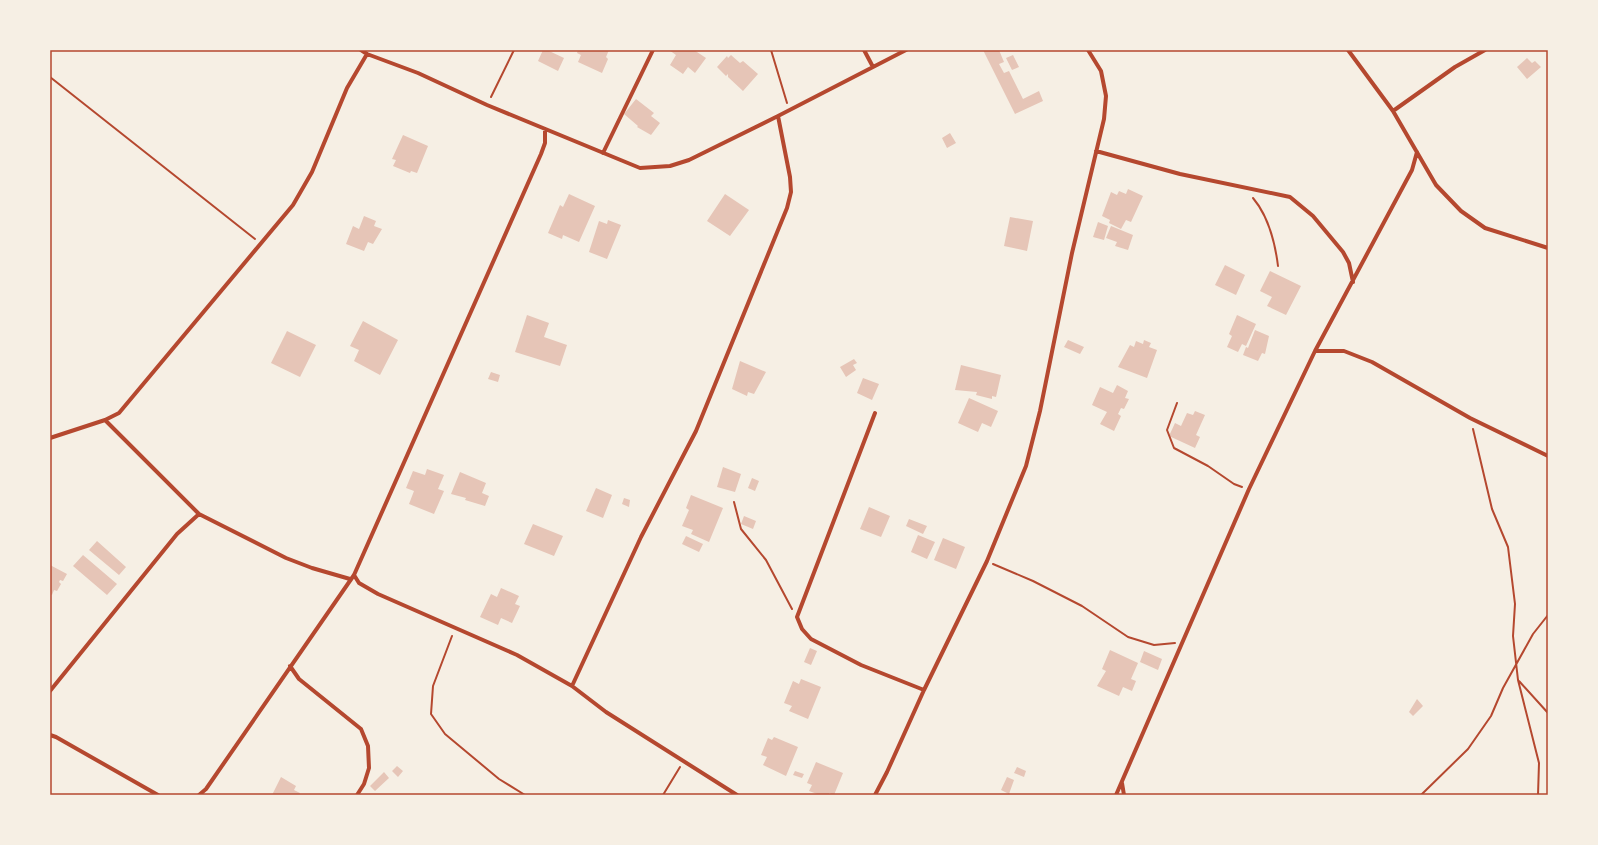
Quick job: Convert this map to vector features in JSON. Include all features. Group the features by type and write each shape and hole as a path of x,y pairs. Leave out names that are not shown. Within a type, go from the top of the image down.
{"street":[{"path":"362,50 367,54 418,73 487,105 640,168 670,166 689,160 906,50"},
{"path":"602,153 653,50"},
{"path":"864,50 873,67"},
{"path":"875,795 987,561 1026,466 1040,411 1072,253 1104,119 1106,96 1101,72 1088,50"},
{"path":"1348,50 1393,111 1436,185 1462,211 1485,228 1548,248"},
{"path":"1393,111 1455,67 1485,50"},
{"path":"50,438 105,420 119,413 293,205 312,172 347,88 367,54"},
{"path":"572,686 641,537 696,431 787,208 791,192 790,177 778,116"},
{"path":"199,795 206,789 352,577 541,154 545,143 545,129"},
{"path":"1096,150 1180,174 1290,197 1313,216 1343,252 1349,263 1353,282"},
{"path":"1116,795 1249,489 1315,351 1412,170 1417,152"},
{"path":"1315,351 1344,351 1372,362 1470,418 1548,456"},
{"path":"876,413 797,616 802,629 811,639 861,665 924,690"},
{"path":"105,420 199,514 286,558 312,568 352,577 378,594 517,655 572,686 606,712 737,795"},
{"path":"50,691 177,534 199,514"},
{"path":"290,666 299,679 361,729 368,746 369,768 364,784 357,795"},
{"path":"50,735 158,795"},
{"path":"1122,782 1124,795"}],"path":[{"path":"487,105 514,50"},
{"path":"771,50 789,110"},
{"path":"50,77 261,243"},
{"path":"1245,188 1262,209 1275,245 1278,266"},
{"path":"1177,404 1167,430 1174,448 1208,466 1234,484 1249,489"},
{"path":"1470,418 1492,509 1508,547 1515,604 1513,636 1518,680 1539,763 1538,795"},
{"path":"734,502 740,529 766,560 797,616"},
{"path":"987,561 1082,606 1128,637 1154,645 1183,642"},
{"path":"1421,795 1468,749 1491,716 1503,688 1533,634 1548,615"},
{"path":"454,627 433,686 431,714 445,734 500,779 525,795"},
{"path":"1518,680 1548,713"},
{"path":"663,795 684,761"}],"building":[{"path":"543,50 547,50 564,58 558,71 538,61"},
{"path":"578,50 609,50 606,57 608,59 602,73 578,62 581,55 577,53"},
{"path":"669,50 694,50 706,58 695,73 688,67 683,74 670,65 676,55"},
{"path":"983,50 999,50 1004,62 999,64 1004,73 1009,71 1023,99 1039,91 1043,101 1015,114"},
{"path":"731,55 740,63 743,61 758,74 743,91 728,77 728,74 726,76 717,67 727,56 728,58"},
{"path":"1013,55 1019,67 1012,70 1006,58"},
{"path":"1527,58 1532,63 1535,61 1541,67 1527,79 1517,67"},
{"path":"636,99 654,113 651,116 660,123 651,135 637,127 638,126 624,114"},
{"path":"950,133 956,143 947,148 942,138"},
{"path":"403,135 428,146 417,173 411,171 410,173 393,166 396,160 392,159"},
{"path":"1128,189 1143,196 1131,222 1126,220 1121,229 1109,223 1110,220 1102,216 1111,192 1117,195 1119,191 1126,194"},
{"path":"569,194 595,206 579,242 563,235 562,239 548,233 560,205 563,207"},
{"path":"725,194 749,210 730,236 707,221"},
{"path":"364,216 376,221 374,226 382,229 373,244 368,242 364,251 346,244 353,226 359,229"},
{"path":"1010,217 1033,221 1027,251 1004,246"},
{"path":"608,220 621,225 607,259 589,252 599,221 607,224"},
{"path":"1098,222 1108,226 1104,240 1093,237"},
{"path":"1111,226 1133,235 1128,250 1115,246 1117,242 1106,238"},
{"path":"1225,265 1245,275 1236,295 1215,285"},
{"path":"1270,271 1301,286 1286,315 1267,306 1272,297 1260,291"},
{"path":"527,315 549,323 544,337 567,345 560,366 515,352"},
{"path":"1237,315 1256,324 1246,346 1242,344 1238,352 1227,347 1232,336 1229,334"},
{"path":"363,321 398,340 380,375 354,361 359,350 350,346"},
{"path":"1255,330 1269,336 1265,354 1262,353 1258,361 1243,355 1246,347 1248,348"},
{"path":"287,331 316,345 300,377 271,363"},
{"path":"1068,340 1084,347 1080,354 1064,347"},
{"path":"1144,340 1151,343 1149,347 1157,350 1147,378 1118,367 1130,345 1134,347 1136,341 1143,344"},
{"path":"854,359 857,363 853,365 856,370 846,377 840,367"},
{"path":"740,361 766,372 754,394 748,392 747,396 732,389"},
{"path":"961,365 1001,375 996,397 992,396 992,399 976,395 977,392 955,390"},
{"path":"491,372 500,375 498,382 488,379"},
{"path":"863,378 879,384 872,400 857,393"},
{"path":"1117,385 1128,391 1125,398 1129,399 1124,409 1121,408 1118,414 1121,416 1114,431 1100,424 1107,412 1092,405 1100,387 1113,393"},
{"path":"969,398 998,411 991,427 982,423 978,432 958,423"},
{"path":"1195,411 1205,415 1196,435 1200,437 1195,448 1169,436 1175,423 1181,426 1187,413 1193,415"},
{"path":"723,467 741,474 735,492 717,487"},
{"path":"427,469 444,475 438,489 444,491 434,514 409,504 414,491 406,488 413,471 425,475"},
{"path":"460,472 486,483 482,493 489,496 485,506 465,500 466,498 451,494"},
{"path":"752,478 759,481 755,491 748,488"},
{"path":"596,488 612,495 603,518 586,511"},
{"path":"691,495 723,508 709,542 691,534 693,530 682,526 689,510 686,508"},
{"path":"624,498 630,500 629,507 622,504"},
{"path":"869,507 890,516 881,537 860,529"},
{"path":"744,516 756,521 753,529 741,524"},
{"path":"909,519 927,526 923,534 906,526"},
{"path":"533,524 563,536 554,556 524,544"},
{"path":"918,535 935,542 927,559 911,552"},
{"path":"686,536 703,544 699,552 682,544"},
{"path":"943,538 965,547 956,569 934,560"},
{"path":"97,541 126,567 119,575 89,550"},
{"path":"83,555 117,584 107,595 73,566"},
{"path":"50,565 67,574 63,581 60,580 59,582 61,584 57,591 54,590 52,595 50,594"},
{"path":"501,588 519,596 515,604 520,606 512,623 501,618 498,625 480,617 491,594 497,597"},
{"path":"810,648 817,651 811,665 804,662"},
{"path":"1110,650 1138,663 1131,679 1136,681 1132,691 1123,687 1119,696 1097,686 1106,671 1102,669"},
{"path":"1144,651 1162,659 1158,670 1140,662"},
{"path":"801,679 821,687 808,719 789,711 792,706 784,703 793,681 799,684"},
{"path":"1417,699 1423,706 1413,716 1409,712"},
{"path":"774,737 798,747 786,776 763,765 767,757 761,755 768,738 772,740"},
{"path":"816,762 843,773 834,795 829,793 829,795 820,795 809,791 812,785 807,783"},
{"path":"397,766 403,771 398,777 392,771"},
{"path":"1017,767 1026,771 1024,777 1014,773"},
{"path":"795,771 804,774 802,778 793,775"},
{"path":"384,772 389,778 375,791 370,786"},
{"path":"281,777 296,786 294,790 300,793 299,795 272,795"},
{"path":"1007,777 1014,780 1009,794 1001,790"}]}
